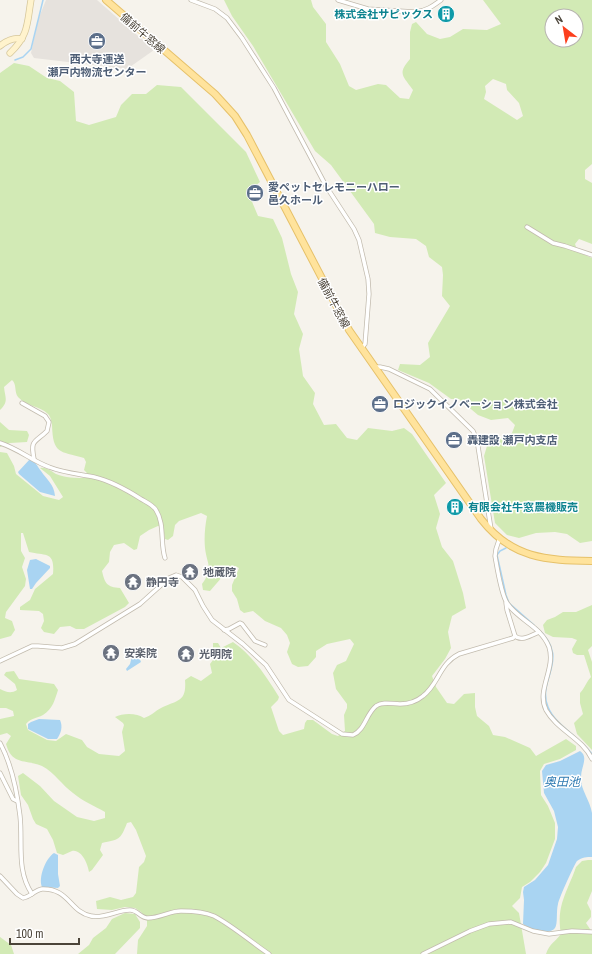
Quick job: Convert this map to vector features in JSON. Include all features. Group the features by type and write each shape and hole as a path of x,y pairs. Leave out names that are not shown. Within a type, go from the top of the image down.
{"main road":[{"name":"備前牛窓線","path":"106,0 215,94 235,116 246,134 349,330 476,513 491,532 499,540 529,555 555,560 592,561"}],"street":[{"path":"10,52 17,46 26,31 31,0"},
{"path":"191,0 215,9 226,18 242,38 274,88 326,186 359,240 368,279 369,294 365,344 361,348"},
{"path":"338,0 368,9 410,12 422,12 431,8 441,0"},
{"path":"0,46 10,40 18,38 22,39"},
{"path":"528,227 554,243 592,255"},
{"path":"374,367 389,369 430,390 472,431 477,440 491,532"},
{"path":"22,403 45,416 49,422 47,431 43,436 35,440 33,444 32,450 34,459"},
{"path":"0,443 18,450 41,464 51,468 95,477 109,482 153,507 161,523 165,558"},
{"path":"499,540 495,556 514,636"},
{"path":"0,661 32,646 62,648 75,644 140,604 169,578 176,574 182,576 192,586 207,614 217,625 243,644 266,665 285,694 295,705 330,728 342,734 353,735 361,729 369,714 376,706 386,703 408,703 423,696 429,691 446,664 452,658 459,654 502,642 513,638 514,636"},
{"path":"506,603 539,632 548,645 551,661 544,690 543,699 545,708 551,717 574,737 592,759"},
{"path":"224,630 240,623 255,641 266,645"},
{"path":"514,636 522,639 539,632"},
{"path":"0,743 10,764 20,817 21,863 23,874 32,894"},
{"path":"0,773 13,799 17,801"},
{"path":"0,876 17,894 23,898 27,898 38,890 43,889 58,891 84,914 91,917 128,910 134,910 146,918 155,918 179,911 213,916 269,954"},
{"path":"423,954 470,931 490,924 511,922 533,931 549,934 572,931 592,932"}],"shaded area":[{"path":"46,0 97,0 154,50 127,69 34,58 31,53 38,20"}],"green space":[{"path":"224,0 311,0 313,7 326,24 326,42 340,64 349,86 356,90 378,84 386,85 400,98 409,99 413,90 404,78 403,72 410,59 410,32 412,24 416,22 427,34 440,39 450,37 463,29 487,30 501,24 483,0 592,0 592,164 585,170 585,179 592,183 592,244 579,239 575,244 578,252 592,258 592,541 580,543 567,534 555,532 536,533 519,538 507,535 495,523 484,456 487,446 512,433 515,425 508,418 491,420 478,415 459,399 451,399 429,383 398,370 400,364 420,365 430,357 428,343 450,306 442,296 442,267 429,257 426,246 416,239 390,237 375,233 374,224 331,165 315,151 253,46 232,16","holes":["493,79 506,84 507,90 519,103 523,116 517,120 484,99 486,92 485,86"]},
{"path":"14,63 29,66 47,78 60,81 74,92 76,121 89,125 116,117 121,105 132,94 146,94 157,85 181,87 246,152 260,182 248,192 258,216 273,219 282,238 291,274 298,292 294,314 303,334 299,349 303,376 315,393 313,404 324,425 336,424 347,438 357,440 368,428 392,431 404,428 412,434 446,483 434,495 440,514 436,528 442,547 453,561 466,608 452,616 448,632 451,648 445,659 432,676 436,687 447,703 454,704 464,694 475,693 475,707 477,716 489,726 493,735 505,737 530,748 536,756 566,739 576,746 576,750 560,759 544,764 540,771 541,795 548,806 555,823 555,839 546,863 540,872 530,882 522,887 520,898 512,906 519,913 526,954 137,954 138,940 147,926 147,921 141,912 135,908 125,907 112,910 97,909 96,901 110,897 121,900 133,897 136,893 139,867 144,862 146,856 136,830 131,822 127,823 123,833 118,838 102,843 100,850 103,855 89,872 86,862 79,852 72,851 63,855 57,853 53,840 47,829 36,824 33,819 28,805 21,795 18,776 23,773 40,786 54,801 77,817 94,821 105,818 105,812 77,796 51,772 42,766 20,761 12,756 6,744 11,736 7,733 0,735 0,719 14,716 13,711 6,708 0,708 0,689 8,692 17,690 15,684 4,675 6,672 14,671 19,679 54,684 58,690 49,710 26,724 28,730 47,740 56,741 66,734 82,740 87,747 99,754 119,756 125,751 122,732 124,725 115,717 130,714 138,715 144,718 179,700 184,693 185,680 191,676 201,681 212,673 210,664 213,660 213,643 218,643 221,648 233,642 259,667 279,697 271,707 279,731 283,735 304,729 307,720 313,720 332,734 338,736 345,731 344,715 347,704 336,689 333,673 337,665 346,661 354,644 350,639 327,644 316,651 316,657 308,666 298,667 292,664 287,652 290,643 287,635 281,628 265,621 253,611 244,613 240,610 237,599 232,591 232,585 239,568 235,566 229,569 210,591 203,590 202,584 208,574 209,566 205,544 207,516 201,513 179,521 175,525 173,536 168,540 165,539 163,527 158,526 140,536 137,549 134,550 124,543 114,545 110,552 109,562 102,571 103,575 109,586 120,588 129,603 125,607 84,629 76,629 70,626 60,627 54,634 44,632 41,628 44,621 43,614 39,611 20,610 20,607 30,600 35,589 53,574 51,558 45,555 29,552 23,533 21,533 21,551 25,558 22,567 26,579 25,586 6,612 5,618 12,621 15,630 11,636 0,639 0,452 7,453 14,466 16,474 43,496 59,500 63,497 50,476 40,468 71,478 86,478 87,473 84,470 86,462 84,458 59,450 54,441 51,419 49,415 45,411 21,400 16,393 14,382 12,380 4,387 6,397 5,404 0,410 0,73"},
{"path":"0,422 9,430 27,431 29,435 27,442 10,443 0,447"},
{"path":"592,605 592,646 588,650 592,662 592,750 577,734 574,723 583,714 580,703 580,693 591,677 584,655 577,655 573,653 572,649 577,640 572,638 553,637 545,633 543,625 547,620 563,612 576,612"},
{"path":"592,860 592,891 587,903 591,911 591,917 586,923 592,932 592,954 546,954 551,945 561,934 561,907 576,867 582,861"},
{"path":"125,913 135,914 140,922 140,928 115,954 78,954 89,945 93,938 106,928 112,919"},
{"path":"0,937 11,945 14,954 0,954"}],"water":[{"path":"30,459 50,482 55,496 40,492 19,474 18,472"},
{"path":"36,559 50,566 50,568 32,589 30,589 27,570 30,560"},
{"path":"137,652 141,662 127,671 126,669 130,664 132,656"},
{"path":"39,719 60,720 61,730 57,739 48,739 28,729 28,724"},
{"name":"奥田池","path":"580,751 584,756 581,781 592,813 592,857 586,857 577,861 557,907 555,928 544,932 539,931 523,924 523,892 524,887 535,880 548,865 557,839 558,827 554,811 544,793 542,771 546,765 560,761"},
{"path":"54,853 58,855 58,874 60,886 58,888 42,887 42,873 48,859"}],"waterway":[{"path":"15,60 23,57 31,49 43,0"},
{"path":"506,548 500,551 497,555 506,595 509,603 534,625"},
{"path":"536,627 547,638 552,649 553,659 546,687 548,707 556,720 592,754"}],"place":[{"name":"株式会社サピックス","path":"446,14"},
{"name":"西大寺運送 瀬戸内物流センター","path":"97,41"},
{"name":"愛ペットセレモニーハロー 邑久ホール","path":"255,193"},
{"name":"ロジックイノベーション株式会社","path":"380,404"},
{"name":"轟建設 瀬戸内支店","path":"454,440"},
{"name":"有限会社牛窓農機販売","path":"455,507"},
{"name":"地蔵院","path":"190,572"},
{"name":"静円寺","path":"133,582"},
{"name":"安楽院","path":"111,653"},
{"name":"光明院","path":"186,654"}]}
